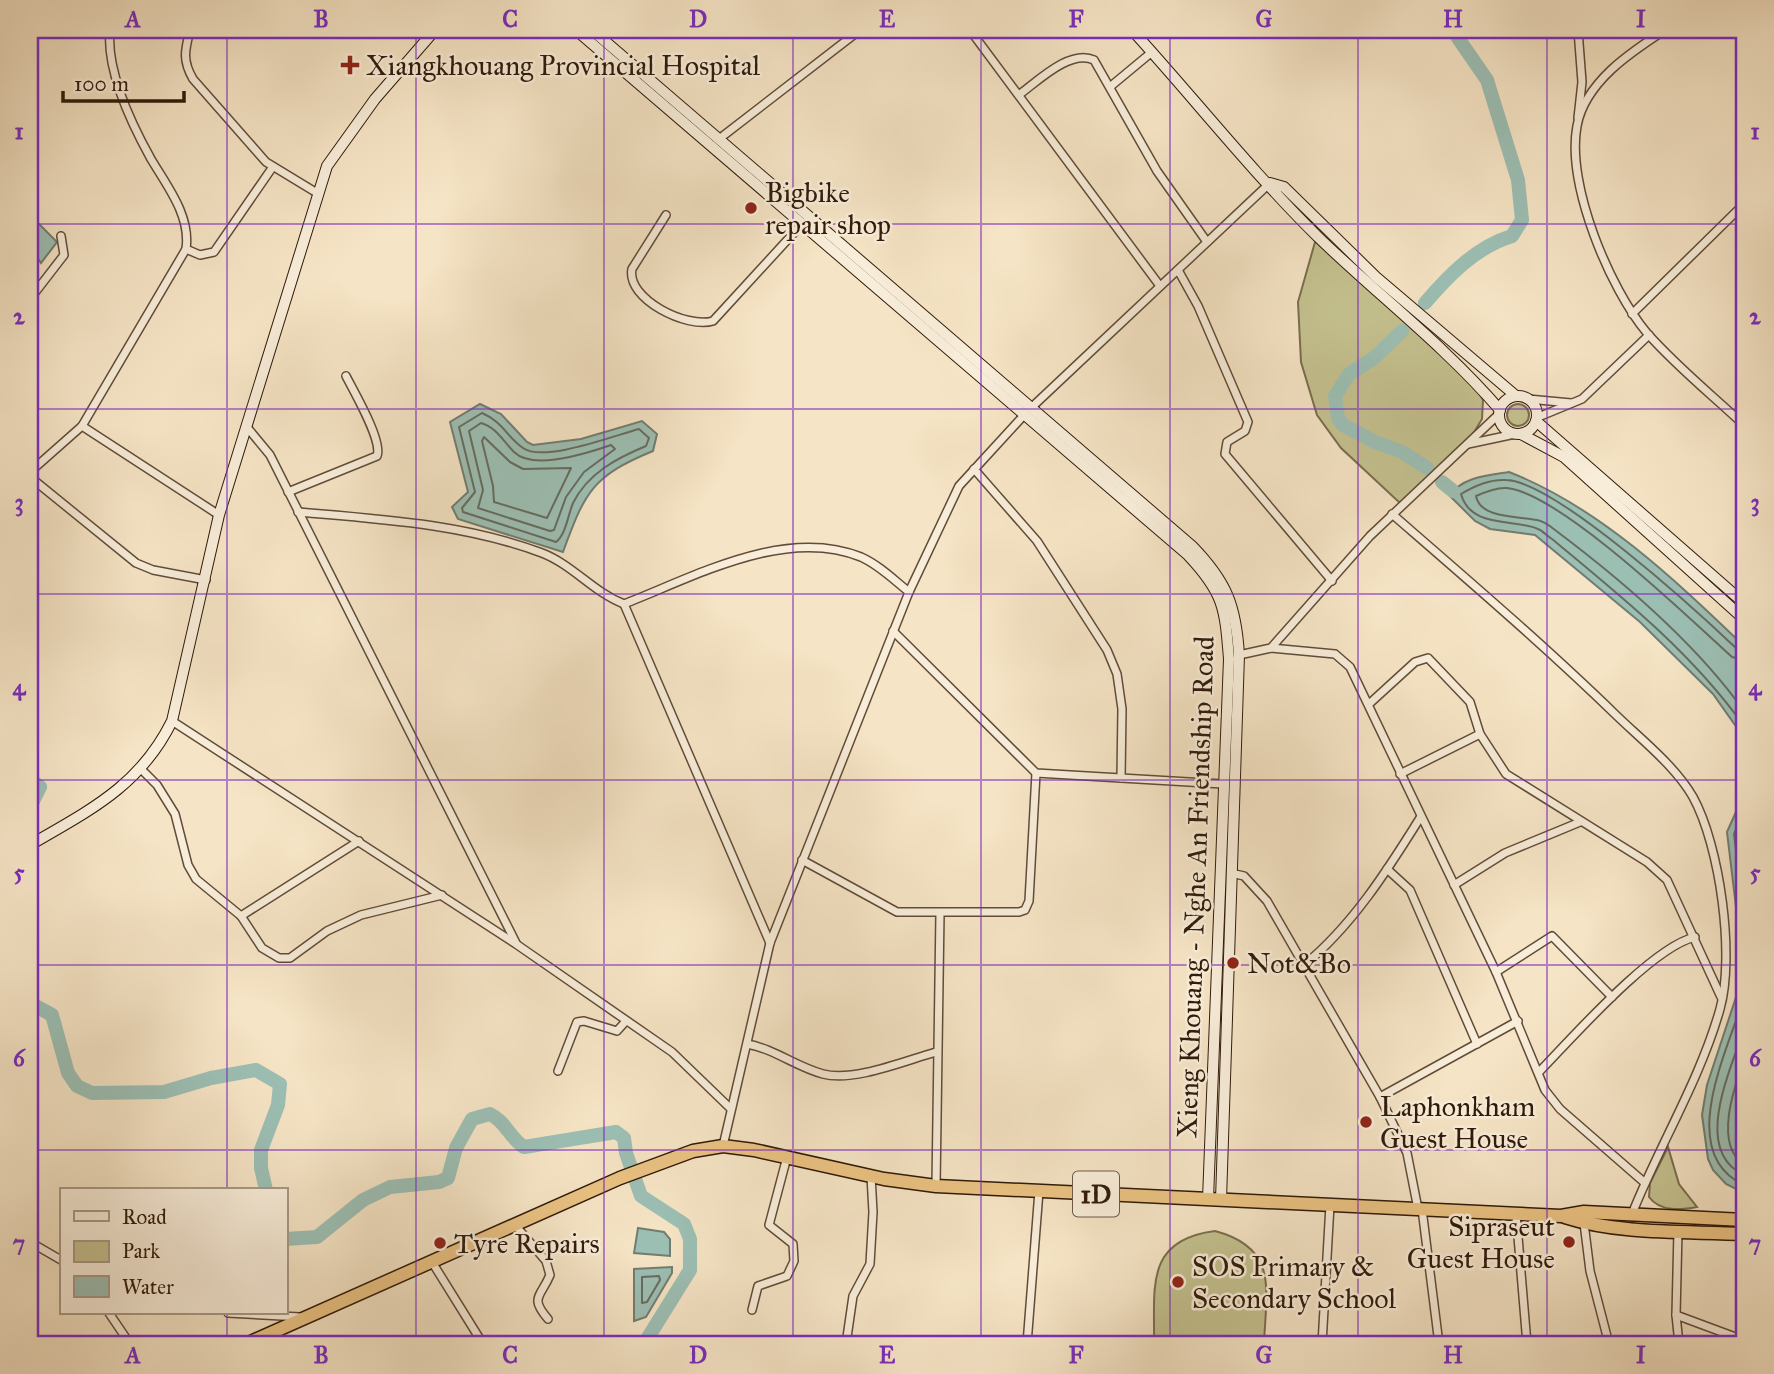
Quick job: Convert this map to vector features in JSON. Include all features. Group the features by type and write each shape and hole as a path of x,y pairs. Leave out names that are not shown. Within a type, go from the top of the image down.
{"highway":[{"name":"1D","path":"246,1344 620,1178 693,1151 723,1146 870,1176 936,1186 1516,1213 1561,1216 1584,1223 1744,1234"},
{"name":"1D","path":"1561,1216 1584,1212 1744,1220"}],"street":[{"path":"30,472 82,426 186,249 186,226 180,209 149,155 118,82 109,42 110,30"},
{"path":"190,30 183,55 193,79 272,168 317,193"},
{"path":"33,843 118,792 142,770 159,748 172,721 219,515 317,193 339,146 435,30"},
{"name":"Xieng Khouang - Nghe An Friendship Road","path":"576,30 715,143 1213,568 1228,593 1237,618 1239,655 1215,1199"},
{"name":"Xieng Khouang - Nghe An Friendship Road","path":"592,30 802,224 1029,411 1188,555 1207,576 1221,599 1229,659 1223,784 1215,1199"},
{"path":"715,143 860,30"},
{"path":"970,30 1160,286"},
{"path":"1132,30 1270,183 1278,196 1334,252 1464,368 1499,412 1505,429 1564,457 1744,618"},
{"path":"1578,30 1582,82 1577,125 1578,185 1586,214 1620,293 1632,314 1649,335 1744,425"},
{"path":"1577,125 1601,80 1628,55 1665,30"},
{"path":"1111,86 1152,52"},
{"path":"1020,94 1067,62 1087,57 1100,65 1157,172 1208,242"},
{"path":"186,249 200,255 214,252 272,168"},
{"path":"723,1146 770,943 909,592 960,486 1029,411 1270,183"},
{"path":"1270,183 1284,187 1376,277 1516,396 1575,403"},
{"path":"1632,314 1744,204"},
{"path":"666,215 632,269 630,279 637,292 667,313 704,324 713,321 802,224"},
{"path":"30,299 64,255 61,236"},
{"path":"1178,270 1198,306 1248,422 1245,431 1227,442 1225,454 1332,581"},
{"path":"1536,419 1575,403 1649,335"},
{"path":"288,492 377,456 379,450 376,437 346,376"},
{"path":"1271,648 1392,514 1467,444 1499,412 1507,400 1516,396"},
{"path":"1467,444 1530,429 1536,419 1535,407 1528,399"},
{"path":"1536,419 1744,603"},
{"path":"82,426 219,515"},
{"path":"246,426 265,447 516,944"},
{"path":"974,469 1037,541 1107,650 1117,674 1122,709 1121,778"},
{"path":"30,477 136,563 153,570 206,579"},
{"path":"298,512 446,528 541,552 567,565 605,597 624,604 721,566 774,551 821,548 860,557 909,592"},
{"path":"1392,514 1555,655 1653,751 1692,794 1705,821 1723,905 1722,999 1707,1047 1632,1214"},
{"path":"624,604 770,943"},
{"path":"893,631 1036,773 1234,784"},
{"path":"1239,655 1271,648 1335,654 1350,667 1420,818 1496,971 1540,1072 1545,1090 1560,1109 1644,1183"},
{"path":"1369,705 1416,662 1428,658 1470,702 1480,734 1506,774 1658,870 1667,880 1722,999"},
{"path":"172,721 442,895 672,1052 730,1108"},
{"path":"1400,774 1480,734"},
{"path":"142,770 157,785 175,814 188,865 196,879 241,916 262,948 285,959 345,922 442,895"},
{"path":"802,860 897,912 1025,910 1029,901 1036,773"},
{"path":"1303,966 1330,944 1387,869 1420,818"},
{"path":"1454,885 1504,853 1580,822"},
{"path":"241,916 359,841"},
{"path":"1387,869 1409,890 1477,1044"},
{"path":"1231,873 1244,876 1267,901 1380,1097 1407,1153 1420,1209 1439,1344"},
{"path":"936,1186 940,913"},
{"path":"1496,971 1552,936 1612,997"},
{"path":"1540,1072 1612,997 1678,941 1695,937"},
{"path":"558,1071 578,1022 584,1021 617,1031 626,1021"},
{"path":"1380,1097 1518,1021"},
{"path":"747,1044 768,1048 822,1073 844,1077 936,1052"},
{"path":"752,1310 758,1286 787,1276 794,1261 793,1244 769,1225 787,1157"},
{"path":"846,1344 853,1296 870,1264 873,1212 870,1176"},
{"path":"1027,1344 1039,1191"},
{"path":"1322,1344 1330,1205"},
{"path":"1516,1213 1527,1344"},
{"path":"1584,1223 1590,1270 1609,1344"},
{"path":"515,1224 546,1261 550,1275 537,1295 538,1307 548,1319"},
{"path":"1678,1230 1676,1315 1679,1344"},
{"path":"30,1242 60,1259"},
{"path":"432,1262 483,1344"},
{"path":"110,1314 130,1344"},
{"path":"249,1314 311,1317"},
{"path":"1676,1315 1738,1338"}],"green space":[{"path":"1317,235 1464,368 1483,400 1482,419 1467,444 1402,505 1341,448 1317,415 1301,362 1298,302"},
{"path":"1518,404 1526,407 1529,415 1526,423 1518,426 1510,423 1507,415 1510,407"},
{"path":"1668,1147 1679,1184 1697,1207 1665,1208 1649,1197 1650,1183"},
{"path":"1215,1231 1250,1248 1259,1260 1266,1289 1264,1344 1154,1344 1155,1286 1158,1270 1165,1256 1176,1245 1192,1236"}],"water":[{"path":"37,222 57,242 41,263 30,247 30,227"},
{"path":"480,404 501,414 533,445 581,439 642,421 657,434 653,451 616,469 593,488 578,514 563,552 458,519 452,507 468,492 450,422"},
{"path":"1509,472 1542,487 1605,525 1663,571 1744,646 1744,746 1742,735 1713,694 1640,622 1535,535 1490,529 1475,521 1450,496 1468,481"},
{"path":"1744,794 1744,1193 1726,1184 1713,1170 1708,1159 1702,1115 1707,1085 1740,985 1738,924 1727,832"},
{"path":"638,1228 664,1232 670,1239 670,1256 634,1253"},
{"path":"672,1267 672,1273 646,1317 634,1321 634,1269"}],"waterway":[{"path":"1425,303 1454,272 1475,255 1512,236 1522,220 1518,180 1487,80 1458,38 1462,30"},
{"path":"1402,331 1374,358 1349,374 1335,396 1338,418 1343,425 1375,442 1402,452 1427,468"},
{"path":"1442,482 1453,491"},
{"path":"30,779 40,787 30,807"},
{"path":"30,1003 52,1015 68,1073 77,1086 92,1093 164,1092 211,1078 256,1070 280,1084 278,1105 261,1150 261,1168 266,1188"},
{"path":"287,1239 317,1237 363,1200 390,1187 439,1182 448,1178 456,1148 472,1119 490,1114 524,1147 616,1132 624,1138 626,1153 641,1196 684,1224 690,1239 690,1270 644,1344"}],"place":[{"name":"Xiangkhouang Provincial Hospital","path":"350,65"},
{"name":"Bigbike repair shop","path":"751,208"},
{"name":"Not&Bo","path":"1233,963"},
{"name":"Laphonkham Guest House","path":"1366,1122"},
{"name":"Sipraseut Guest House","path":"1569,1242"},
{"name":"Tyre Repairs","path":"440,1243"},
{"name":"SOS Primary & Secondary School","path":"1178,1282"}]}
